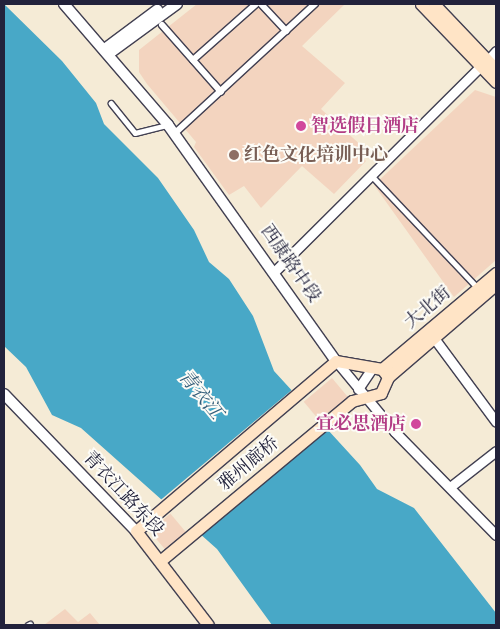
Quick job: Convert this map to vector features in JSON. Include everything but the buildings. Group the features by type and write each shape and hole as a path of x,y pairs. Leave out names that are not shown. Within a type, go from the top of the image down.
{"main road":[{"path":"421,4 484,63 496,69"},
{"path":"434,4 484,63 496,82"},
{"name":"大北街","path":"431,335 496,272"},
{"name":"大北街","path":"361,393 381,393 381,371 496,284"},
{"path":"336,361 381,371"},
{"name":"雅州廊桥","path":"140,528 336,361"},
{"name":"雅州廊桥","path":"165,557 361,393"},
{"name":"青衣江路东段","path":"140,528 165,557 208,625"}],"street":[{"name":"西康路中段","path":"64,4 108,51 168,125 275,271 336,361 361,393 496,535"},
{"path":"108,51 166,4"},
{"path":"108,51 177,4"},
{"path":"193,60 256,4"},
{"path":"261,4 286,31"},
{"path":"174,134 315,4"},
{"path":"162,25 221,92"},
{"path":"275,271 496,51"},
{"path":"431,335 493,411 496,422"},
{"path":"361,393 381,371"},
{"name":"青衣江路东段","path":"5,397 140,528"},
{"path":"450,487 496,451"}],"lane":[{"path":"112,103 135,133 168,125"},
{"path":"371,175 478,288"}],"shaded area":[{"path":"197,4 345,4 302,46 345,83 321,109 364,148 359,154 366,161 334,194 302,166 261,208 244,186 229,195 194,147 196,142 147,84 139,72 139,50"},
{"path":"475,90 496,97 496,260 454,297 374,185"},
{"path":"332,378 349,398 166,551 150,531"},
{"path":"65,609 78,622 90,613 100,625 44,625"}],"water":[{"name":"青衣江","path":"4,4 62,61 96,103 104,124 158,178 194,230 209,262 229,279 253,316 274,371 360,465 377,489 414,508 496,613 496,625 272,625 217,549 81,428 52,415 26,367 4,346"}],"pier":[{"path":"293,389 326,428 192,540 160,501"}],"place":[{"name":"智选假日酒店","path":"301,126"},
{"name":"红色文化培训中心","path":"234,155"},
{"name":"宜必思酒店","path":"416,424"}]}
